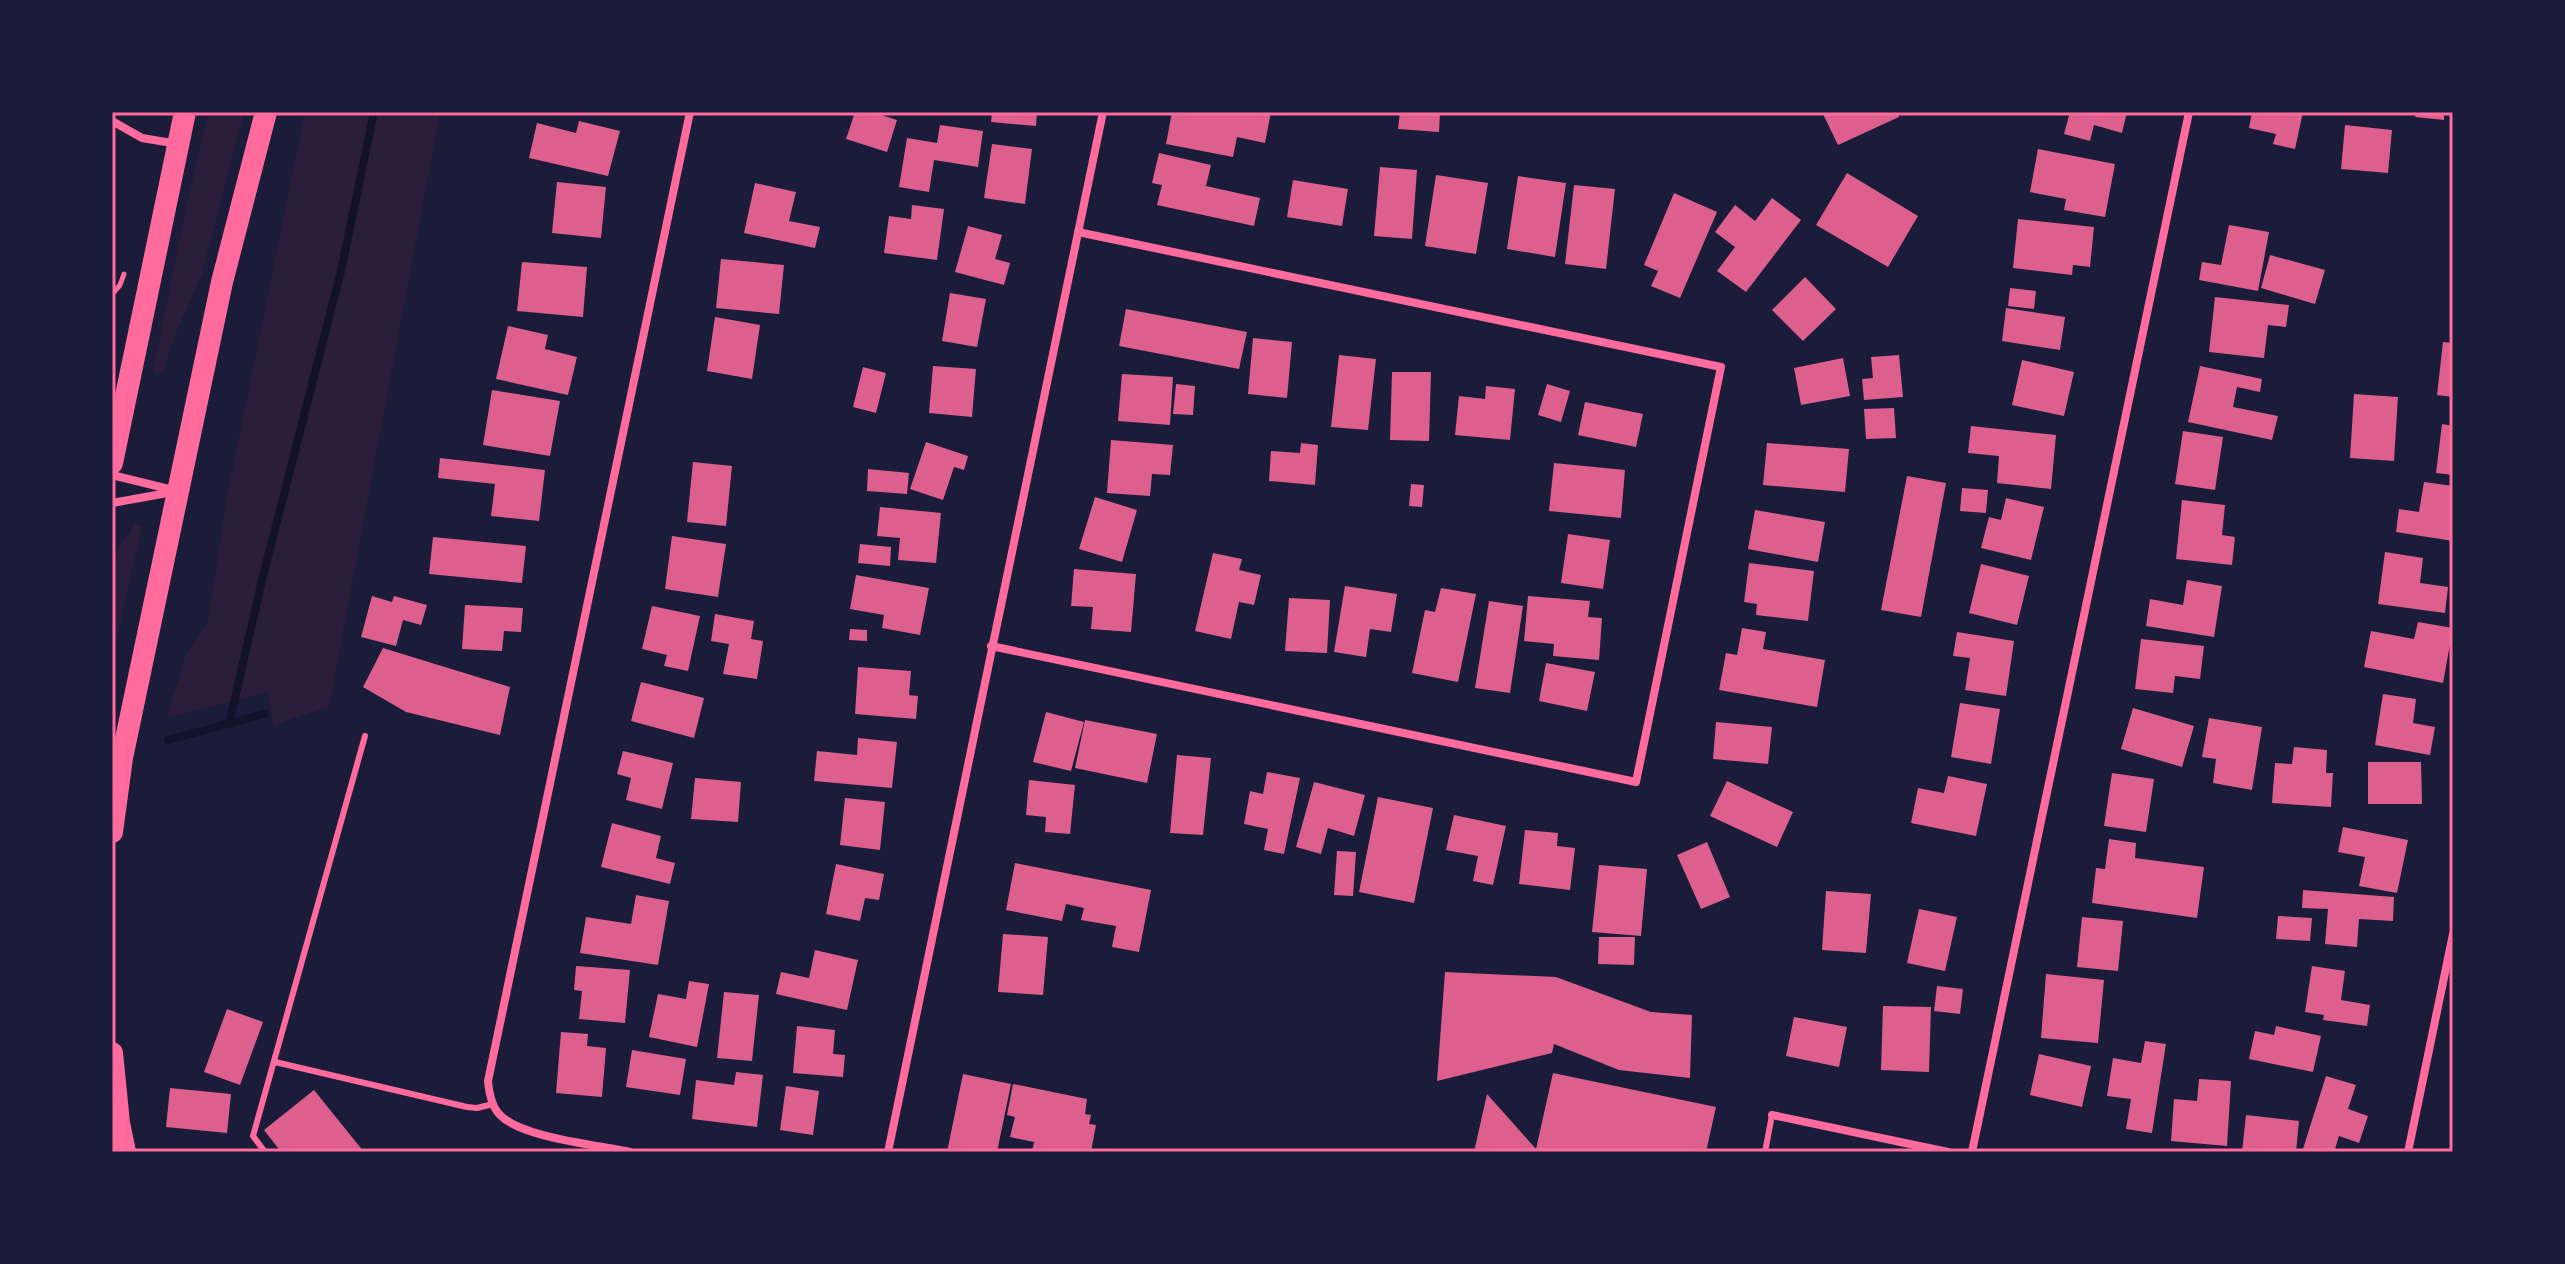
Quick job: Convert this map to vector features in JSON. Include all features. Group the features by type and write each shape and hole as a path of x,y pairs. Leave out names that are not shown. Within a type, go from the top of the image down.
{"highway":[{"path":"112,463 120,395 185,112"},
{"path":"112,832 122,758 222,282 266,112"},
{"path":"112,1053 125,1152"}],"street":[{"path":"630,1152 527,1131 511,1124 498,1114 488,1081 690,112"},
{"path":"888,1152 1103,112"},
{"path":"1972,1152 2189,112"},
{"path":"112,121 142,138 179,145"},
{"path":"991,646 1636,782 1721,367 1078,232"},
{"path":"112,475 178,491"},
{"path":"112,503 178,491"},
{"path":"2408,1152 2453,934"},
{"path":"1772,1115 1948,1152"}],"lane":[{"path":"265,1152 253,1136 365,736"},
{"path":"275,1062 467,1107 493,1104"},
{"path":"1765,1152 1772,1115"}],"shaded area":[{"path":"209,112 244,112 202,274 174,337 163,372 158,374 153,371"},
{"path":"305,112 440,112 329,707 273,725 268,692 167,718 186,654 208,621 227,497"},
{"path":"135,524 142,526 112,659 112,575 115,555"}],"building":[{"path":"855,112 872,112 897,120 887,152 846,139"},
{"path":"992,112 1037,112 1036,126 991,122"},
{"path":"1172,112 1271,112 1265,143 1237,137 1233,157 1166,144"},
{"path":"1400,112 1440,112 1439,132 1398,129"},
{"path":"1822,112 1897,112 1899,117 1838,145"},
{"path":"2070,112 2127,112 2122,133 2094,125 2090,141 2064,134"},
{"path":"2252,112 2303,112 2295,149 2273,144 2276,134 2249,128"},
{"path":"2416,112 2444,112 2444,120 2415,117"},
{"path":"579,121 620,131 608,176 529,158 537,123 576,133"},
{"path":"940,125 983,131 978,167 934,160 929,192 899,187 907,138 937,143"},
{"path":"2345,125 2392,130 2388,173 2341,169"},
{"path":"992,144 1032,149 1025,204 984,198"},
{"path":"2038,149 2115,164 2105,217 2064,210 2066,199 2030,192"},
{"path":"1159,153 1211,165 1206,186 1260,198 1254,226 1157,205 1162,185 1152,183"},
{"path":"1380,167 1417,170 1412,239 1374,236"},
{"path":"1847,173 1918,216 1888,267 1816,225"},
{"path":"1436,175 1488,183 1476,254 1425,246"},
{"path":"1518,176 1566,183 1555,257 1507,249"},
{"path":"1293,180 1348,189 1342,226 1287,217"},
{"path":"557,182 606,187 601,238 552,233"},
{"path":"755,183 796,192 789,221 820,227 815,248 744,233"},
{"path":"1574,185 1615,189 1606,269 1565,264"},
{"path":"1674,193 1717,212 1680,298 1651,286 1658,271 1644,265"},
{"path":"1772,198 1801,220 1746,292 1717,271 1735,247 1715,232 1735,205 1755,221"},
{"path":"912,205 944,209 937,260 884,253 889,216 911,219"},
{"path":"2018,219 2094,227 2090,267 2073,265 2072,275 2013,268"},
{"path":"2229,225 2269,232 2258,291 2199,280 2202,262 2221,265"},
{"path":"968,226 1002,235 995,259 1010,263 1004,285 955,272"},
{"path":"2270,255 2325,270 2315,304 2261,288"},
{"path":"721,259 784,265 779,314 716,308"},
{"path":"522,262 587,267 583,317 517,311"},
{"path":"1805,277 1836,309 1803,341 1772,310"},
{"path":"2010,288 2036,291 2034,309 2008,306"},
{"path":"950,293 986,299 977,347 942,341"},
{"path":"2215,297 2289,305 2286,327 2268,325 2264,358 2209,352"},
{"path":"2006,308 2065,317 2060,350 2002,341"},
{"path":"1126,309 1247,332 1239,369 1119,346"},
{"path":"715,317 760,325 752,379 707,371"},
{"path":"508,326 548,335 545,349 577,357 568,395 496,379"},
{"path":"1253,338 1292,342 1287,398 1248,394"},
{"path":"2443,342 2453,343 2453,397 2437,395"},
{"path":"1339,355 1376,359 1368,430 1331,427"},
{"path":"1899,355 1903,397 1864,400 1862,379 1873,378 1871,357"},
{"path":"1843,358 1850,396 1801,405 1794,368"},
{"path":"2022,360 2074,372 2064,416 2012,405"},
{"path":"933,366 976,369 972,417 929,413"},
{"path":"2200,366 2262,379 2260,392 2237,387 2233,407 2278,416 2272,440 2188,422"},
{"path":"863,367 886,373 876,413 853,407"},
{"path":"1392,372 1431,372 1429,441 1390,440"},
{"path":"1122,374 1173,377 1170,425 1118,421"},
{"path":"1176,384 1195,386 1193,415 1173,414"},
{"path":"1547,384 1570,391 1561,422 1538,415"},
{"path":"1486,386 1515,389 1510,440 1455,435 1459,396 1485,399"},
{"path":"492,390 560,401 550,456 483,445"},
{"path":"2354,394 2398,397 2394,461 2350,458"},
{"path":"1585,402 1643,414 1636,447 1578,435"},
{"path":"1894,408 1896,438 1866,439 1864,409"},
{"path":"2442,424 2453,426 2453,475 2436,473"},
{"path":"1971,426 2056,435 2051,489 1997,483 1999,456 1968,453"},
{"path":"2183,431 2223,437 2215,490 2175,484"},
{"path":"1111,440 1173,445 1170,475 1152,474 1150,496 1107,493"},
{"path":"926,442 968,456 964,470 954,467 943,500 910,489"},
{"path":"1301,443 1318,445 1315,485 1269,481 1271,451 1300,453"},
{"path":"1767,443 1849,449 1845,492 1763,485"},
{"path":"440,458 545,470 539,521 491,516 495,484 438,478"},
{"path":"693,462 732,466 726,526 687,522"},
{"path":"1554,463 1625,470 1621,518 1549,511"},
{"path":"868,469 909,473 907,494 867,491"},
{"path":"1907,476 1946,483 1921,617 1881,610"},
{"path":"2424,482 2453,486 2453,541 2396,532 2399,509 2419,512"},
{"path":"1411,484 1424,485 1422,507 1409,506"},
{"path":"1962,488 1988,490 1986,513 1960,511"},
{"path":"1095,497 1137,510 1122,562 1079,549"},
{"path":"2006,498 2044,507 2031,560 1981,548 1989,517 2001,520"},
{"path":"2182,500 2225,505 2222,535 2235,537 2232,565 2176,559"},
{"path":"880,507 941,513 936,563 898,560 900,538 877,536"},
{"path":"1755,510 1825,522 1818,562 1748,549"},
{"path":"1568,534 1610,540 1603,589 1561,583"},
{"path":"672,536 726,544 718,597 665,589"},
{"path":"433,537 526,546 522,583 429,574"},
{"path":"860,544 891,547 890,566 858,563"},
{"path":"2385,552 2423,558 2420,583 2448,587 2445,613 2378,604"},
{"path":"1213,553 1242,559 1239,570 1261,575 1254,605 1239,602 1231,639 1195,631"},
{"path":"1749,563 1814,571 1808,621 1756,615 1757,604 1744,602"},
{"path":"1981,564 2029,576 2017,625 1969,613"},
{"path":"1074,569 1136,574 1131,632 1091,629 1093,607 1071,606"},
{"path":"856,575 929,588 920,635 882,628 884,615 850,609"},
{"path":"2187,580 2222,586 2214,637 2146,626 2150,599 2183,605"},
{"path":"1345,586 1397,594 1391,632 1370,629 1366,657 1334,652"},
{"path":"1441,588 1476,594 1458,682 1412,673 1425,610 1435,612"},
{"path":"372,596 392,602 394,596 427,605 421,625 403,620 396,646 361,637"},
{"path":"1528,596 1590,601 1588,617 1602,618 1599,660 1553,656 1554,644 1524,641"},
{"path":"1289,598 1330,600 1327,653 1285,651"},
{"path":"1489,601 1523,606 1510,693 1475,688"},
{"path":"465,605 523,608 521,632 504,631 502,651 462,649"},
{"path":"652,606 700,616 688,671 664,666 667,655 642,649"},
{"path":"715,614 754,621 751,639 763,641 757,679 723,674 729,644 711,641"},
{"path":"2418,622 2453,628 2443,683 2364,667 2371,631 2414,639"},
{"path":"1742,628 1766,632 1763,649 1825,660 1817,707 1719,690 1726,653 1737,655"},
{"path":"850,629 867,630 867,641 849,640"},
{"path":"1957,632 2014,641 2006,696 1965,690 1970,658 1953,656"},
{"path":"2141,639 2204,646 2200,679 2175,676 2173,693 2135,689"},
{"path":"383,648 510,687 500,735 406,712 363,687"},
{"path":"1546,663 1595,672 1587,711 1539,701"},
{"path":"858,667 911,671 909,695 918,696 916,719 855,714"},
{"path":"641,682 704,698 694,738 631,721"},
{"path":"2383,694 2416,699 2413,723 2435,727 2430,755 2375,745"},
{"path":"1960,703 2000,709 1991,764 1951,757"},
{"path":"2133,708 2194,726 2182,767 2121,749"},
{"path":"1046,712 1084,722 1071,771 1033,762"},
{"path":"2209,718 2262,727 2252,790 2213,783 2216,759 2202,757"},
{"path":"1085,720 1157,734 1147,783 1075,768"},
{"path":"1716,722 1772,727 1768,764 1713,759"},
{"path":"858,738 897,742 892,788 814,781 817,751 857,755"},
{"path":"2294,747 2327,750 2326,773 2333,773 2331,807 2272,803 2275,763 2292,764"},
{"path":"623,751 673,763 662,809 626,800 631,778 617,774"},
{"path":"1177,755 1211,758 1203,835 1170,833"},
{"path":"2368,762 2421,762 2422,804 2368,804"},
{"path":"1267,772 1300,778 1284,854 1264,850 1268,829 1244,824 1250,791 1263,794"},
{"path":"2112,773 2154,779 2146,832 2104,826"},
{"path":"1948,776 1987,784 1976,836 1911,823 1918,788 1944,793"},
{"path":"695,778 741,782 738,822 691,819"},
{"path":"1029,780 1075,785 1070,834 1045,832 1046,817 1026,815"},
{"path":"1727,781 1793,812 1777,847 1710,816"},
{"path":"1314,782 1365,795 1354,836 1328,828 1321,854 1296,847"},
{"path":"1378,797 1433,808 1414,903 1359,892"},
{"path":"845,798 885,802 880,850 840,845"},
{"path":"1454,815 1506,826 1493,885 1473,881 1478,856 1446,850"},
{"path":"612,823 661,836 656,858 675,863 670,884 601,867"},
{"path":"2343,827 2408,840 2397,893 2359,886 2365,857 2338,852"},
{"path":"1525,830 1558,833 1557,846 1575,848 1570,890 1519,884"},
{"path":"2109,839 2136,843 2135,858 2204,867 2197,918 2092,903 2096,868 2105,869"},
{"path":"1707,842 1730,897 1701,909 1677,855"},
{"path":"1337,851 1356,852 1353,896 1334,895"},
{"path":"1015,863 1151,890 1139,952 1112,947 1116,926 1081,920 1084,908 1066,904 1062,921 1006,910"},
{"path":"836,864 884,874 879,900 865,898 860,921 826,914"},
{"path":"1599,865 1647,869 1641,936 1592,932"},
{"path":"2303,890 2394,897 2393,921 2359,919 2357,947 2325,944 2328,909 2302,908"},
{"path":"1826,891 1871,894 1866,953 1822,950"},
{"path":"636,895 669,901 658,965 580,953 586,917 631,924"},
{"path":"1919,909 1957,917 1945,971 1907,963"},
{"path":"2278,916 2312,918 2310,941 2276,939"},
{"path":"2082,917 2123,921 2118,971 2077,967"},
{"path":"1003,934 1048,937 1043,995 998,992"},
{"path":"1599,937 1635,937 1634,965 1598,964"},
{"path":"815,950 858,960 847,1010 776,994 781,972 809,978"},
{"path":"576,966 630,970 625,1023 579,1019 582,991 574,990"},
{"path":"2312,966 2345,971 2341,1000 2370,1005 2367,1026 2323,1020 2324,1015 2305,1012"},
{"path":"1445,972 1556,977 1651,1012 1692,1015 1690,1078 1619,1070 1554,1044 1552,1053 1437,1081"},
{"path":"2046,974 2104,980 2098,1043 2041,1038"},
{"path":"689,981 709,984 697,1047 649,1037 658,994 686,999"},
{"path":"1937,986 1963,989 1960,1014 1934,1011"},
{"path":"724,992 759,995 752,1061 717,1058"},
{"path":"1883,1006 1931,1007 1929,1072 1881,1070"},
{"path":"227,1009 263,1022 240,1085 204,1072"},
{"path":"1794,1017 1847,1027 1839,1067 1786,1056"},
{"path":"797,1026 835,1030 833,1054 845,1055 843,1077 793,1073"},
{"path":"2276,1026 2321,1036 2313,1072 2249,1059 2255,1031 2274,1035"},
{"path":"561,1032 588,1034 587,1046 606,1048 602,1097 556,1093"},
{"path":"2145,1041 2166,1044 2152,1133 2126,1129 2131,1099 2107,1096 2113,1058 2141,1063"},
{"path":"632,1050 686,1059 680,1095 626,1087"},
{"path":"2039,1054 2091,1066 2082,1107 2030,1095"},
{"path":"736,1072 763,1075 757,1127 692,1119 696,1080 734,1085"},
{"path":"1553,1073 1716,1107 1706,1152 1474,1152 1487,1094 1536,1149"},
{"path":"963,1074 1011,1084 997,1152 947,1152"},
{"path":"2326,1076 2356,1085 2348,1109 2368,1116 2359,1143 2339,1136 2334,1152 2302,1152"},
{"path":"2199,1079 2231,1081 2227,1146 2171,1141 2174,1099 2197,1101"},
{"path":"1013,1084 1087,1099 1085,1114 1091,1115 1089,1124 1096,1125 1091,1152 1032,1152 1034,1142 1010,1137 1015,1117 1007,1115"},
{"path":"786,1086 819,1091 813,1135 780,1130"},
{"path":"170,1088 231,1094 227,1133 166,1127"},
{"path":"314,1090 364,1152 281,1152 264,1130"},
{"path":"2246,1115 2299,1121 2296,1152 2242,1152"}],"waterway":[{"path":"229,724 263,576 341,271 374,112"},
{"path":"168,740 264,714"}]}
